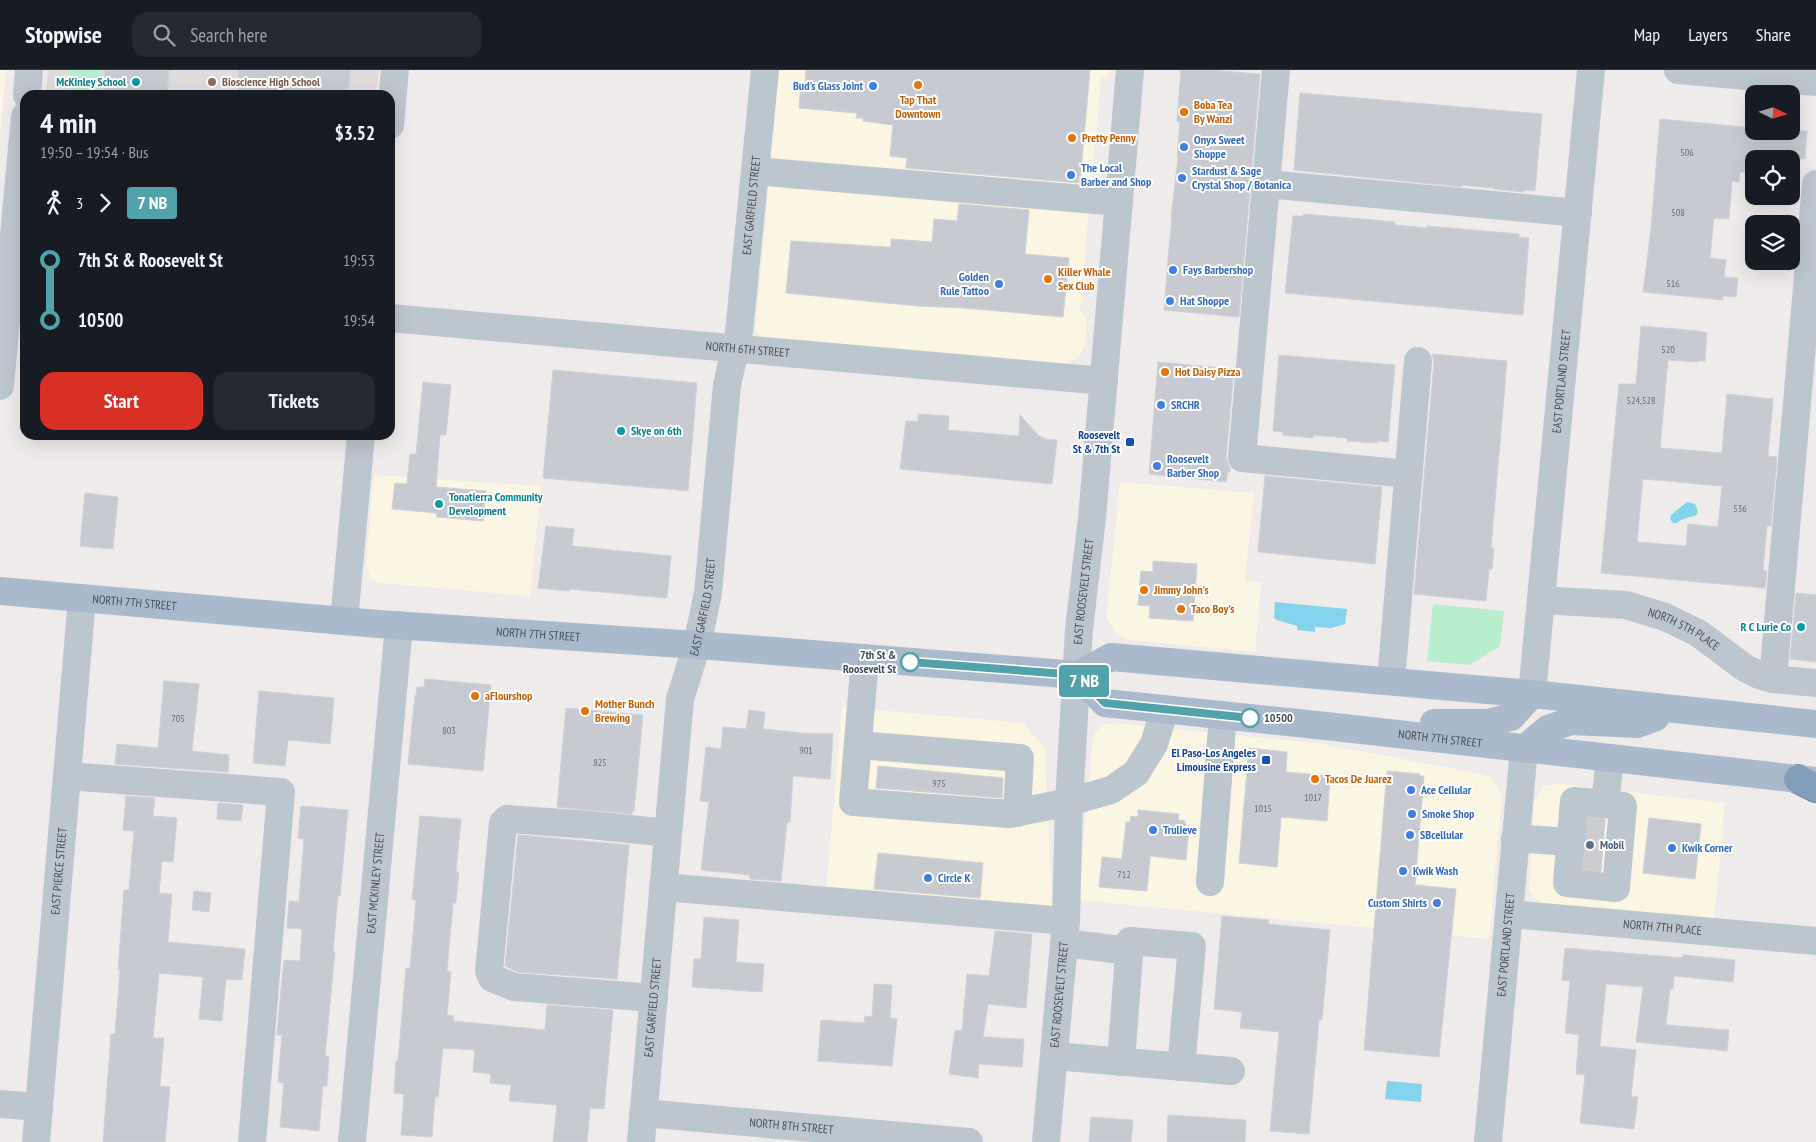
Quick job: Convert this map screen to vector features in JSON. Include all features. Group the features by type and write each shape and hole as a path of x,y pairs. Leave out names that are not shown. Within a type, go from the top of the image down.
{"main road":[{"name":"NORTH 7TH STREET","path":"0,591 344,621 697,645 1078,675 1105,703 1391,733 1810,783"},
{"path":"1078,675 1111,657 1532,694 1816,724"},
{"path":"1391,733 1422,723 1488,723 1512,717 1532,694"},
{"path":"1524,749 1548,729 1570,721 1638,724 1674,710"}],"street":[{"path":"27,90 29,70"},
{"path":"393,90 395,70"},
{"name":"EAST GARFIELD STREET","path":"641,1142 680,699 697,645 708,593 727,385 739,332 765,70"},
{"name":"EAST ROOSEVELT STREET","path":"1046,1142 1064,932 1079,628 1092,518 1130,70"},
{"path":"1276,70 1242,458 1408,474"},
{"name":"EAST PORTLAND STREET","path":"1532,694 1591,70"},
{"path":"1678,70 1816,82"},
{"path":"755,171 1119,202"},
{"path":"0,386 20,176"},
{"path":"1266,184 1578,213"},
{"path":"1773,679 1816,184"},
{"name":"NORTH 6TH STREET","path":"395,318 1104,381"},
{"path":"1391,681 1418,361"},
{"path":"344,621 361,440"},
{"name":"EAST PIERCE STREET","path":"36,1142 82,598"},
{"name":"NORTH 5TH PLACE","path":"1541,600 1626,605 1665,617 1698,632 1745,668 1759,675 1773,679 1816,683"},
{"name":"EAST MCKINLEY STREET","path":"352,1142 399,625"},
{"path":"865,658 853,802 1010,814 1069,802 1111,790 1136,773 1154,744 1163,709"},
{"path":"1210,882 1224,716"},
{"path":"858,744 1020,758 1017,813"},
{"name":"EAST PORTLAND STREET","path":"1488,1142 1524,749"},
{"path":"1515,838 1591,841 1610,758"},
{"path":"67,776 281,792 252,1142"},
{"path":"654,998 514,986 492,978 489,971 504,824 507,819 668,834"},
{"path":"663,887 1064,932 1130,951"},
{"name":"NORTH 7TH PLACE","path":"1509,914 1816,941"},
{"path":"1121,1062 1130,941 1192,946 1181,1067"},
{"path":"1054,1056 1231,1071"},
{"path":"0,1104 39,1108"},
{"name":"NORTH 8TH STREET","path":"644,1113 969,1142"}],"shaded area":[{"path":"0,70 6,70 0,136"},
{"name":"Bioscience High School","path":"48,70 379,70 377,90 46,90"},
{"path":"779,70 1110,70 1108,77 1101,78 1080,310 1087,318 1086,343 1078,357 1065,364 764,338 757,333 756,324"},
{"path":"374,475 541,486 530,596 378,583 371,579 366,565"},
{"path":"1120,482 1254,493 1245,581 1261,583 1255,652 1129,640 1121,637 1114,630 1107,620 1107,610"},
{"path":"842,707 1023,723 1045,749 1052,911 826,894"},
{"path":"1112,723 1316,743 1491,777 1502,795 1489,939 1078,900 1092,747 1095,733 1101,725"},
{"path":"1559,784 1725,803 1714,919 1543,904 1536,899 1529,890 1534,801 1544,786"}],"green space":[{"path":"69,70 102,70 100,90 67,90"},
{"path":"1433,604 1504,611 1500,645 1469,665 1427,661"}],"water":[{"path":"1687,502 1695,504 1698,512 1696,516 1673,523 1670,519 1671,515"},
{"path":"1275,602 1347,609 1345,624 1331,628 1315,627 1315,632 1297,630 1297,626 1274,618"},
{"path":"1387,1081 1422,1084 1421,1102 1385,1099"}],"building":[{"name":"McKinley School","path":"105,70 169,70 167,90 103,90"},
{"path":"239,70 350,70 349,88 345,88 345,90 237,90"},
{"path":"806,70 1090,70 1080,183 906,168 907,158 890,156 893,125 863,121 863,118 856,118 857,113 799,108 801,83 805,83"},
{"path":"1181,70 1260,74 1239,317 1164,310 1178,158 1180,122 1177,121"},
{"path":"1300,93 1542,114 1535,191 1524,190 1524,192 1462,185 1462,187 1294,170"},
{"path":"1660,119 1745,127 1745,140 1800,140 1800,131 1807,131 1805,159 1800,159 1800,150 1745,150 1745,172 1740,172 1739,182 1732,181 1729,219 1714,218 1710,258 1726,260 1724,277 1738,278 1736,297 1723,296 1723,300 1643,292 1651,229"},
{"path":"959,204 1029,210 1025,254 1069,258 1063,317 965,308 917,306 786,293 791,241 888,247 891,247 891,239 932,242 934,219 957,221"},
{"path":"1304,214 1395,222 1395,225 1427,228 1427,226 1519,234 1519,237 1529,238 1523,315 1285,293 1293,216 1303,216"},
{"path":"1641,326 1707,333 1705,361 1668,360 1660,448 1722,453 1727,394 1773,399 1768,456 1777,457 1771,526 1767,526 1763,570 1767,571 1765,588 1601,573 1619,384 1636,384","holes":["1643,479 1722,486 1718,527 1688,524 1686,546 1637,542"]},
{"path":"1432,354 1507,361 1491,548 1494,548 1492,569 1489,569 1486,601 1414,594 1434,362"},
{"path":"1279,355 1395,365 1388,442 1347,441 1347,438 1313,435 1313,438 1283,435 1283,432 1273,431"},
{"path":"1158,362 1234,369 1226,457 1230,472 1228,471 1226,482 1149,474"},
{"name":"Skye on 6th","path":"553,370 697,383 688,491 543,478"},
{"path":"423,382 451,385 446,435 440,435 436,487 486,491 483,521 437,517 436,513 392,509 395,483 407,484 410,454 416,454"},
{"path":"918,414 949,416 948,430 1019,436 1020,415 1038,435 1046,439 1057,440 1052,484 900,469 906,421 918,422"},
{"path":"1265,476 1382,487 1375,564 1258,552"},
{"path":"85,493 118,497 113,549 80,546"},
{"path":"546,526 574,529 572,546 671,556 667,598 538,588"},
{"path":"1153,561 1197,564 1193,621 1149,618 1150,606 1138,605 1141,571 1153,572"},
{"name":"R C Lurie Co","path":"1796,593 1816,595 1816,662 1790,659"},
{"path":"425,679 491,685 483,771 408,764 415,695 417,687 424,687"},
{"path":"164,681 199,684 192,751 229,755 228,772 115,764 117,744 158,748"},
{"path":"259,691 334,698 330,744 288,740 285,766 253,763"},
{"path":"566,708 643,715 634,811 632,811 632,814 557,807"},
{"path":"749,710 765,712 763,729 833,734 830,779 793,776 790,822 787,822 781,881 750,879 750,875 701,870 709,802 700,801 706,747 721,749 723,727 746,729"},
{"path":"1249,748 1287,752 1286,772 1330,776 1327,821 1281,817 1277,867 1239,863"},
{"path":"878,766 1003,778 1002,798 876,788"},
{"path":"1387,771 1424,776 1415,885 1456,889 1439,1057 1364,1050"},
{"path":"126,796 155,798 153,816 177,818 173,862 162,861 159,893 172,894 168,942 245,949 242,980 226,979 222,1021 199,1019 203,977 159,973 153,1038 164,1038 160,1086 170,1087 165,1142 103,1142 111,1034 115,1034 124,890 129,890 134,831 123,830"},
{"path":"218,803 243,805 241,821 217,819"},
{"path":"301,806 348,810 340,896 338,896 333,952 335,952 325,1056 329,1057 327,1086 323,1086 319,1131 280,1127 284,1083 278,1082 282,1035 277,1035 284,960 300,961 302,929 287,928 289,901 299,902 304,839 298,838"},
{"path":"1138,810 1179,814 1178,820 1185,821 1185,825 1189,826 1186,860 1150,856 1147,891 1099,887 1102,857 1122,859 1126,822 1130,822 1131,816 1138,817"},
{"path":"420,816 461,819 456,872 459,872 456,903 453,903 447,971 451,972 447,1015 454,1016 453,1021 545,1030 547,1005 613,1010 604,1109 590,1108 587,1142 553,1142 557,1105 509,1101 511,1085 490,1083 491,1074 473,1072 475,1050 443,1048 438,1097 435,1097 432,1137 401,1135 404,1094 394,1093 406,968 410,968 416,900 412,900"},
{"path":"1588,818 1605,820 1601,871 1584,869"},
{"name":"Kwik Corner","path":"1649,818 1701,824 1695,879 1643,873"},
{"path":"518,835 629,845 617,979 518,972 505,966"},
{"name":"Circle K","path":"878,853 983,863 980,898 874,889"},
{"path":"194,891 211,893 209,912 192,910"},
{"path":"1222,916 1269,920 1268,924 1330,930 1322,1020 1319,1020 1309,1134 1270,1131 1279,1032 1240,1028 1242,1012 1214,1009"},
{"path":"704,917 739,920 736,962 764,964 762,992 692,987 694,959 701,959"},
{"path":"995,931 1032,934 1026,1008 988,1004 983,1037 1024,1039 1022,1067 979,1064 978,1078 949,1074 955,1030 962,1031 967,974 989,976"},
{"path":"1565,948 1683,958 1683,955 1735,960 1733,982 1674,976 1673,989 1670,989 1666,1025 1729,1030 1727,1051 1636,1042 1643,987 1606,984 1600,1046 1636,1050 1631,1097 1638,1097 1634,1129 1580,1123 1585,1075 1576,1074 1579,1035 1565,1033 1570,981 1562,980"},
{"path":"874,984 892,985 890,1018 897,1019 892,1066 818,1061 821,1020 864,1023 865,1016 872,1017"},
{"path":"1168,1115 1246,1120 1245,1142 1167,1142"},
{"path":"1091,1117 1133,1120 1131,1142 1089,1142"}],"tunnel":[{"path":"1579,828 1604,830"},
{"path":"1577,860 1601,862"}],"bus line":[{"path":"910,662 1078,675 1105,703 1250,718"}],"place":[{"name":"McKinley School","path":"136,82"},
{"name":"Bioscience High School","path":"212,82"},
{"name":"Tap That Downtown","path":"918,85"},
{"name":"Bud's Glass Joint","path":"873,86"},
{"name":"Boba Tea By Wanzi","path":"1184,112"},
{"name":"Pretty Penny","path":"1072,138"},
{"name":"Onyx Sweet Shoppe","path":"1184,147"},
{"name":"The Local Barber and Shop","path":"1071,175"},
{"name":"Stardust & Sage Crystal Shop / Botanica","path":"1182,178"},
{"name":"Fays Barbershop","path":"1173,270"},
{"name":"Killer Whale Sex Club","path":"1048,279"},
{"name":"Golden Rule Tattoo","path":"999,284"},
{"name":"Hat Shoppe","path":"1170,301"},
{"name":"Hot Daisy Pizza","path":"1165,372"},
{"name":"SRCHR","path":"1161,405"},
{"name":"Skye on 6th","path":"621,431"},
{"name":"Roosevelt St & 7th St","path":"1130,442"},
{"name":"Roosevelt Barber Shop","path":"1157,466"},
{"name":"Tonatierra Community Development","path":"439,504"},
{"name":"Jimmy John's","path":"1144,590"},
{"name":"Taco Boy's","path":"1181,609"},
{"name":"R C Lurie Co","path":"1801,627"},
{"name":"7th St & Roosevelt St","path":"910,662"},
{"name":"aFlourshop","path":"475,696"},
{"name":"Mother Bunch Brewing","path":"585,711"},
{"name":"10500","path":"1250,718"},
{"name":"El Paso-Los Angeles Limousine Express","path":"1266,760"},
{"name":"Tacos De Juarez","path":"1315,779"},
{"name":"Ace Cellular","path":"1411,790"},
{"name":"Smoke Shop","path":"1412,814"},
{"name":"Trulieve","path":"1153,830"},
{"name":"SBcellular","path":"1410,835"},
{"name":"Mobil","path":"1590,845"},
{"name":"Kwik Corner","path":"1672,848"},
{"name":"Kwik Wash","path":"1403,871"},
{"name":"Circle K","path":"928,878"},
{"name":"Custom Shirts","path":"1437,903"}]}
